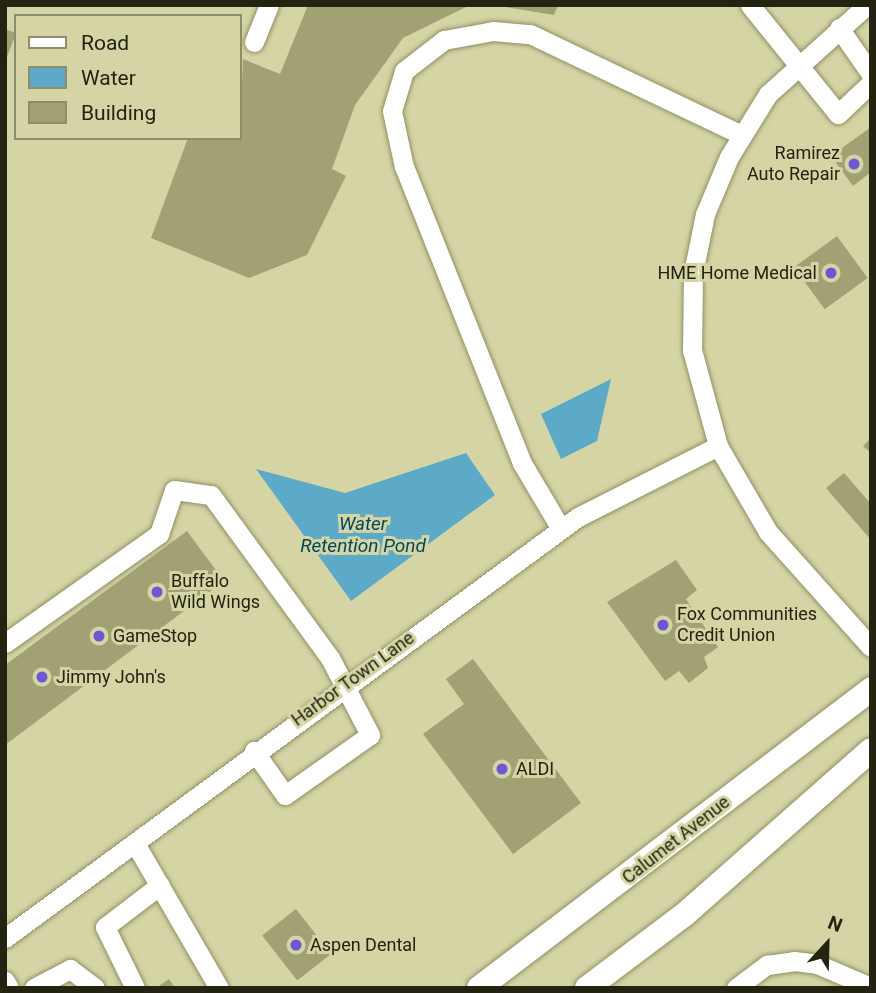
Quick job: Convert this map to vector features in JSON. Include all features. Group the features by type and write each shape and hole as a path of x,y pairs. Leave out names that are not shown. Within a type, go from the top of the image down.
{"main road":[{"name":"Calumet Avenue","path":"479,988 871,689"},
{"path":"586,988 684,915 871,750"}],"street":[{"path":"254,42 269,5"},
{"path":"750,5 838,114 871,83"},
{"path":"867,5 797,65 742,135 705,214 693,273 692,350 718,446 768,532 871,648"},
{"path":"839,28 871,74"},
{"path":"561,528 522,463 404,166 392,111 404,71 444,40 493,32 530,34 742,135"},
{"name":"Harbor Town Lane","path":"5,938 136,845 254,751 561,528 645,478 718,446"},
{"path":"5,643 159,534 174,490 211,495 344,686 370,735 285,795 254,751"},
{"path":"136,845 219,988"},
{"path":"135,988 105,927 160,885"},
{"path":"736,988 767,965 794,961 817,964 871,987"},
{"path":"34,988 70,969 95,988"},
{"path":"5,981 9,988"}],"water":[{"path":"611,379 597,441 561,459 541,414"},
{"name":"Water Retention Pond","path":"466,453 495,495 351,601 256,469 345,493"}],"building":[{"path":"308,5 470,5 403,38 355,105 332,169 346,176 307,255 249,278 151,238 187,140 242,140 243,59 280,74"},
{"path":"493,5 558,5 554,15"},
{"path":"5,29 14,32 14,38 5,62"},
{"name":"Ramirez Auto Repair","path":"871,127 871,172 853,186 831,156"},
{"name":"HME Home Medical","path":"837,236 868,278 825,309 794,267"},
{"path":"871,438 871,453 863,446"},
{"path":"844,473 871,504 871,540 826,488"},
{"path":"187,531 224,581 5,745 5,665"},
{"name":"Fox Communities Credit Union","path":"676,560 697,590 686,599 718,647 704,657 708,668 689,683 679,671 665,681 607,602"},
{"name":"ALDI","path":"473,659 581,803 513,854 423,734 464,704 446,679"},
{"name":"Aspen Dental","path":"296,909 331,954 297,980 262,935"},
{"path":"169,979 175,988 156,988"}],"place":[{"name":"Ramirez Auto Repair","path":"854,164"},
{"name":"HME Home Medical","path":"831,273"},
{"name":"Buffalo Wild Wings","path":"157,592"},
{"name":"Fox Communities Credit Union","path":"663,625"},
{"name":"GameStop","path":"99,636"},
{"name":"Jimmy John's","path":"42,677"},
{"name":"ALDI","path":"502,769"},
{"name":"Aspen Dental","path":"296,945"}]}
